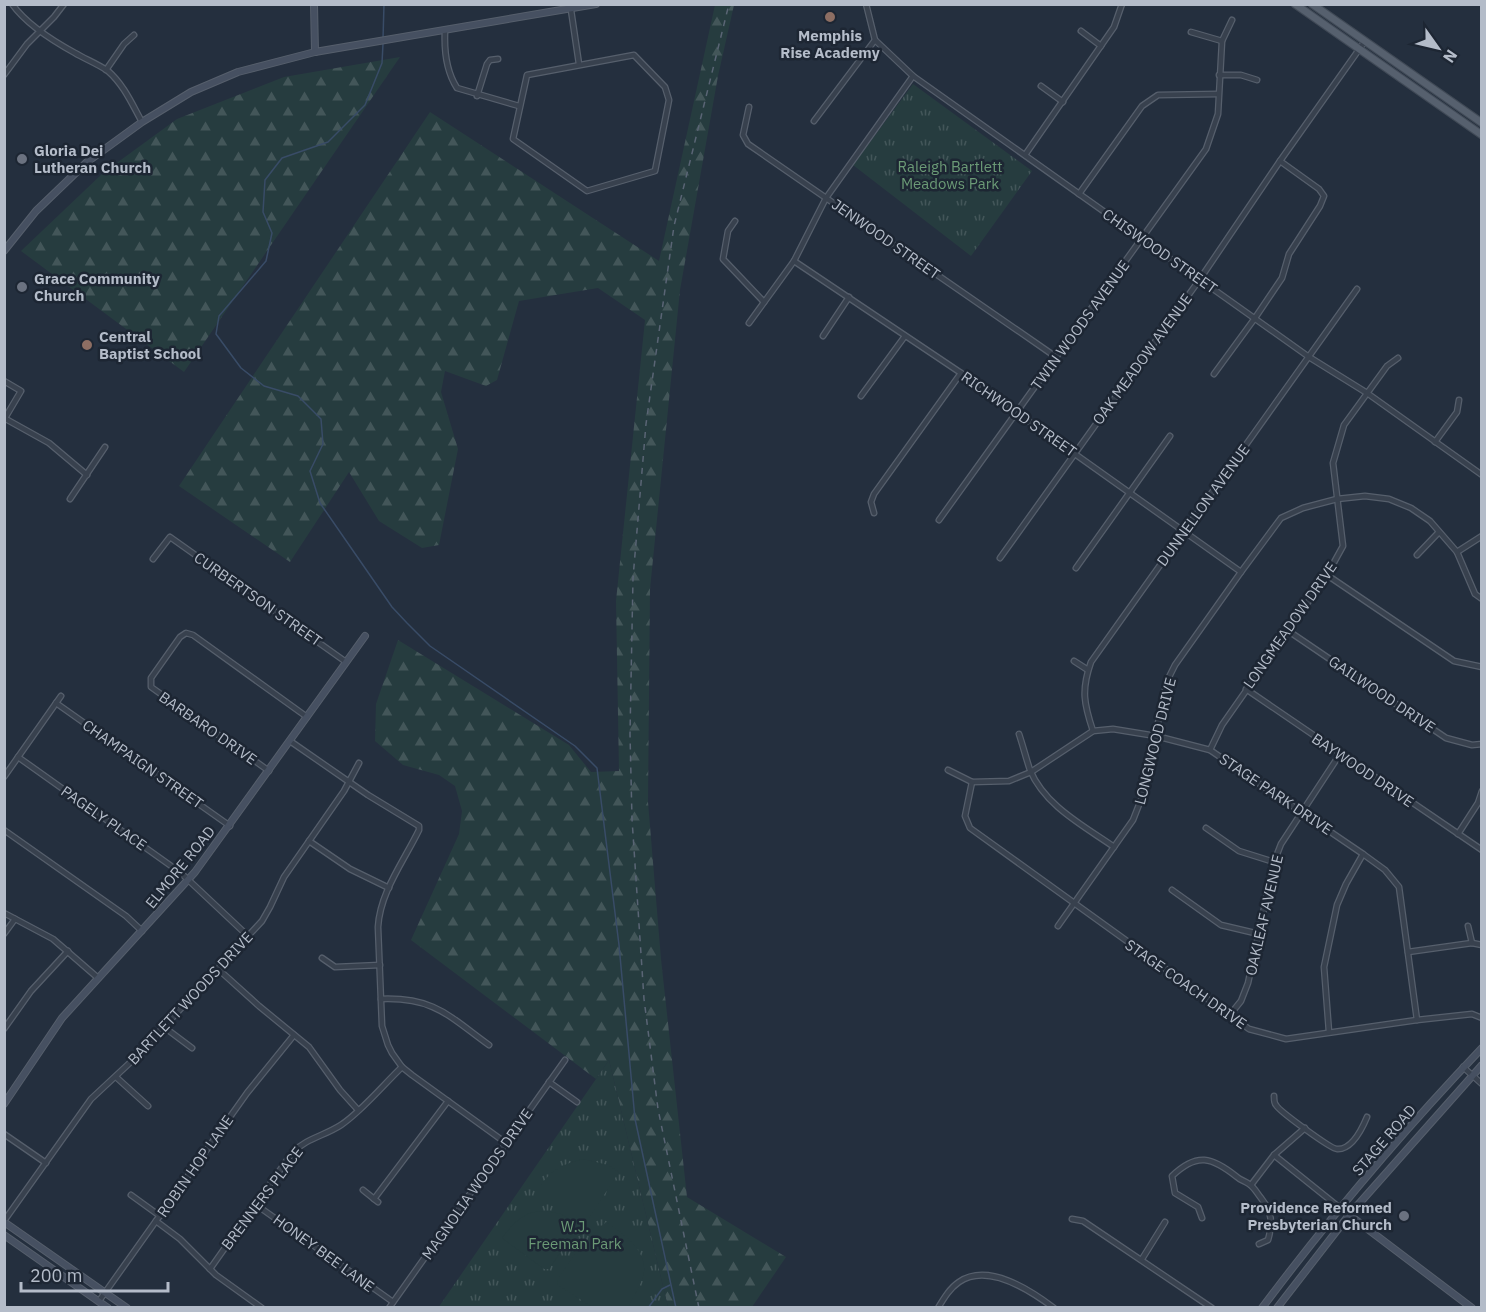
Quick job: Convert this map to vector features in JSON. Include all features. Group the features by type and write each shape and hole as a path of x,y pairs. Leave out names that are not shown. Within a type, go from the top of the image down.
{"main road":[{"path":"314,4 315,52"},
{"path":"4,251 36,211 87,162 142,122 191,92 238,72 315,52 596,4"},
{"path":"1295,4 1482,135"},
{"path":"1312,4 1482,123"},
{"name":"ELMORE ROAD","path":"4,1104 58,1024 189,880 365,636"},
{"name":"STAGE ROAD","path":"1262,1308 1341,1208 1482,1048"},
{"name":"STAGE ROAD","path":"1276,1308 1349,1215 1482,1065"},
{"path":"1341,1208 1472,1308"},
{"path":"4,1222 127,1308"},
{"path":"4,1235 108,1308"}],"street":[{"path":"12,4 25,19 40,30 106,70 123,88 142,122"},
{"path":"4,75 64,4"},
{"path":"814,121 876,40 866,4"},
{"path":"1025,155 1114,27 1122,4"},
{"path":"571,10 579,64"},
{"name":"TWIN WOODS AVENUE","path":"939,520 1206,149 1218,114 1222,41 1232,20"},
{"path":"445,31 445,53 453,82 457,88 477,96 519,106"},
{"path":"1081,32 1101,46"},
{"path":"1191,32 1222,41"},
{"path":"106,70 134,34"},
{"name":"CHISWOOD STREET","path":"876,40 913,76 1309,357 1367,393 1482,475"},
{"name":"OAK MEADOW AVENUE","path":"1000,558 1200,279 1280,160 1365,41"},
{"path":"634,55 665,87 669,100 655,171 587,191 513,139 519,106 527,75 634,55"},
{"path":"477,96 487,64 490,60 498,59"},
{"path":"1219,75 1241,75 1257,80"},
{"path":"749,322 794,261 826,198 913,76"},
{"path":"1041,86 1063,102"},
{"path":"1079,194 1142,106 1158,95 1218,94"},
{"name":"JENWOOD STREET","path":"749,107 743,135 748,144 1056,357"},
{"path":"1214,374 1282,278 1289,254 1324,196 1319,189 1280,160"},
{"path":"735,221 728,231 723,260 764,302"},
{"name":"RICHWOOD STREET","path":"794,261 1017,412 1240,572"},
{"name":"DUNNELLON AVENUE","path":"1093,732 1085,706 1084,682 1091,662 1357,289"},
{"path":"823,336 849,297"},
{"path":"861,396 905,336"},
{"name":"LONGMEADOW DRIVE","path":"1210,750 1222,725 1327,575 1343,546 1333,464 1344,425 1387,366 1398,358"},
{"path":"874,513 871,502 874,494 961,373"},
{"path":"4,381 21,391 5,418 49,443 87,475"},
{"path":"1435,442 1457,412 1459,400"},
{"path":"1076,568 1170,436"},
{"path":"70,499 105,447"},
{"name":"LONGWOOD DRIVE","path":"1058,926 1133,820 1142,797 1167,681 1175,665 1281,518 1303,508 1338,499 1365,496 1389,499 1411,508 1430,521 1438,533 1457,552"},
{"path":"1417,555 1438,533"},
{"path":"1482,536 1457,552 1475,594 1482,599"},
{"name":"CURBERTSON STREET","path":"153,559 170,537 346,662"},
{"path":"1327,575 1454,661 1482,667"},
{"name":"GAILWOOD DRIVE","path":"1287,630 1446,738 1472,745 1482,744"},
{"name":"BARBARO DRIVE","path":"269,771 154,690 150,683 180,637 189,633 307,717"},
{"path":"1074,661 1088,670"},
{"name":"BAYWOOD DRIVE","path":"1246,689 1482,850"},
{"path":"4,777 61,696"},
{"name":"CHAMPAIGN STREET","path":"56,702 230,825"},
{"name":"STAGE PARK DRIVE","path":"1093,732 1113,729 1156,736 1210,750 1385,870 1399,887 1416,1020"},
{"path":"948,770 972,782 1009,782 1031,772 1093,732"},
{"path":"1019,734 1031,772 1048,797 1064,813 1114,848"},
{"path":"290,741 374,799 419,826 382,903 378,921 383,1031 390,1049 402,1067 506,1143"},
{"name":"OAKLEAF AVENUE","path":"1229,1016 1241,1001 1248,983 1274,862 1281,844 1300,811 1340,754"},
{"name":"PAGELY PLACE","path":"18,757 189,880 248,936"},
{"name":"BARTLETT WOODS DRIVE","path":"4,1222 88,1102 116,1077 218,969 267,913 284,876 359,763"},
{"name":"STAGE COACH DRIVE","path":"972,782 965,816 970,828 1250,1029 1286,1039 1416,1020 1472,1014 1482,1018"},
{"path":"1458,834 1478,803 1482,791"},
{"path":"1206,828 1239,851 1274,862"},
{"path":"4,830 126,916 142,931"},
{"path":"309,841 350,869 389,888"},
{"path":"1329,1032 1324,967 1337,905 1363,854"},
{"path":"1172,890 1221,925 1259,933"},
{"path":"4,913 50,937 98,978"},
{"path":"4,934 15,919"},
{"path":"1468,926 1472,943"},
{"path":"1408,952 1472,943 1482,945"},
{"path":"4,1029 31,992 68,951"},
{"path":"322,958 335,967 380,965"},
{"path":"218,969 315,1054 340,1090 358,1110"},
{"path":"381,999 407,999 429,1004 441,1010 489,1045"},
{"path":"164,1026 192,1048"},
{"name":"ROBIN HOP LANE","path":"99,1301 247,1093 294,1035"},
{"name":"MAGNOLIA WOODS DRIVE","path":"389,1308 565,1060"},
{"name":"BRENNERS PLACE","path":"210,1269 296,1149 305,1141 341,1125 402,1067"},
{"path":"1463,1067 1482,1084"},
{"path":"116,1077 148,1106"},
{"path":"549,1083 577,1102"},
{"path":"1274,1096 1276,1106 1327,1145 1336,1149 1347,1147 1361,1131 1367,1117"},
{"path":"363,1190 376,1201 448,1101"},
{"path":"1251,1185 1274,1155 1305,1128"},
{"path":"4,1134 46,1163"},
{"path":"1274,1155 1341,1208"},
{"path":"1203,1218 1198,1207 1175,1193 1173,1176 1181,1168 1197,1160 1213,1161 1251,1185 1272,1214 1272,1228 1268,1240 1258,1244"},
{"path":"131,1195 160,1216"},
{"name":"HONEY BEE LANE","path":"255,1204 393,1302"},
{"path":"1072,1220 1083,1221 1212,1308"},
{"path":"156,1221 180,1239 210,1269 262,1308"},
{"path":"1142,1259 1165,1222"},
{"path":"938,1308 951,1289 961,1280 978,1275 1012,1283 1031,1291 1051,1307"}],"green space":[{"path":"715,5 734,5 718,76 680,290 650,589 648,802 661,959 687,1197 786,1257 752,1307 668,1307 609,1060 596,1079 411,940 459,834 462,811 455,786 439,775 403,765 375,741 376,704 398,640 569,745 591,772 619,771 616,601 645,320 598,288 519,301 497,380 486,386 445,371 441,392 458,449 439,545 422,548 379,521 349,472 290,562 179,486 430,112 659,261"},
{"path":"400,57 184,372 21,251 103,173 177,119 284,77"},
{"name":"Raleigh Bartlett Meadows Park","path":"913,84 1032,171 971,256 853,165"},
{"name":"W.J. Freeman Park","path":"609,1060 668,1307 438,1308 596,1079"},
{"path":"583,1159 608,1165 619,1172 589,1218 585,1218 541,1185 559,1168"},
{"path":"539,1211 561,1214 579,1225 549,1269 544,1269 502,1238 521,1218"},
{"path":"606,1222 634,1245 643,1260 643,1277 628,1307 592,1307 558,1285 557,1280 577,1251"}],"waterway":[{"path":"383,39 384,4"},
{"path":"383,44 382,63 365,105 328,142 282,158 265,180 263,212 272,233 266,261 219,316 216,334 241,368 264,386 298,396 321,419 323,444 310,471 320,503 392,607 430,646 575,746 597,768 619,945 635,1119 676,1308"},
{"path":"648,1308 662,1289 670,1285"}],"railway":[{"path":"699,1308 658,1109 644,999 632,819 630,734 633,578 646,424 674,226 729,4"}],"place":[{"name":"Memphis Rise Academy","path":"830,17"},
{"name":"Gloria Dei Lutheran Church","path":"22,159"},
{"name":"Grace Community Church","path":"22,287"},
{"name":"Central Baptist School","path":"87,345"},
{"name":"Providence Reformed Presbyterian Church","path":"1404,1216"}]}
